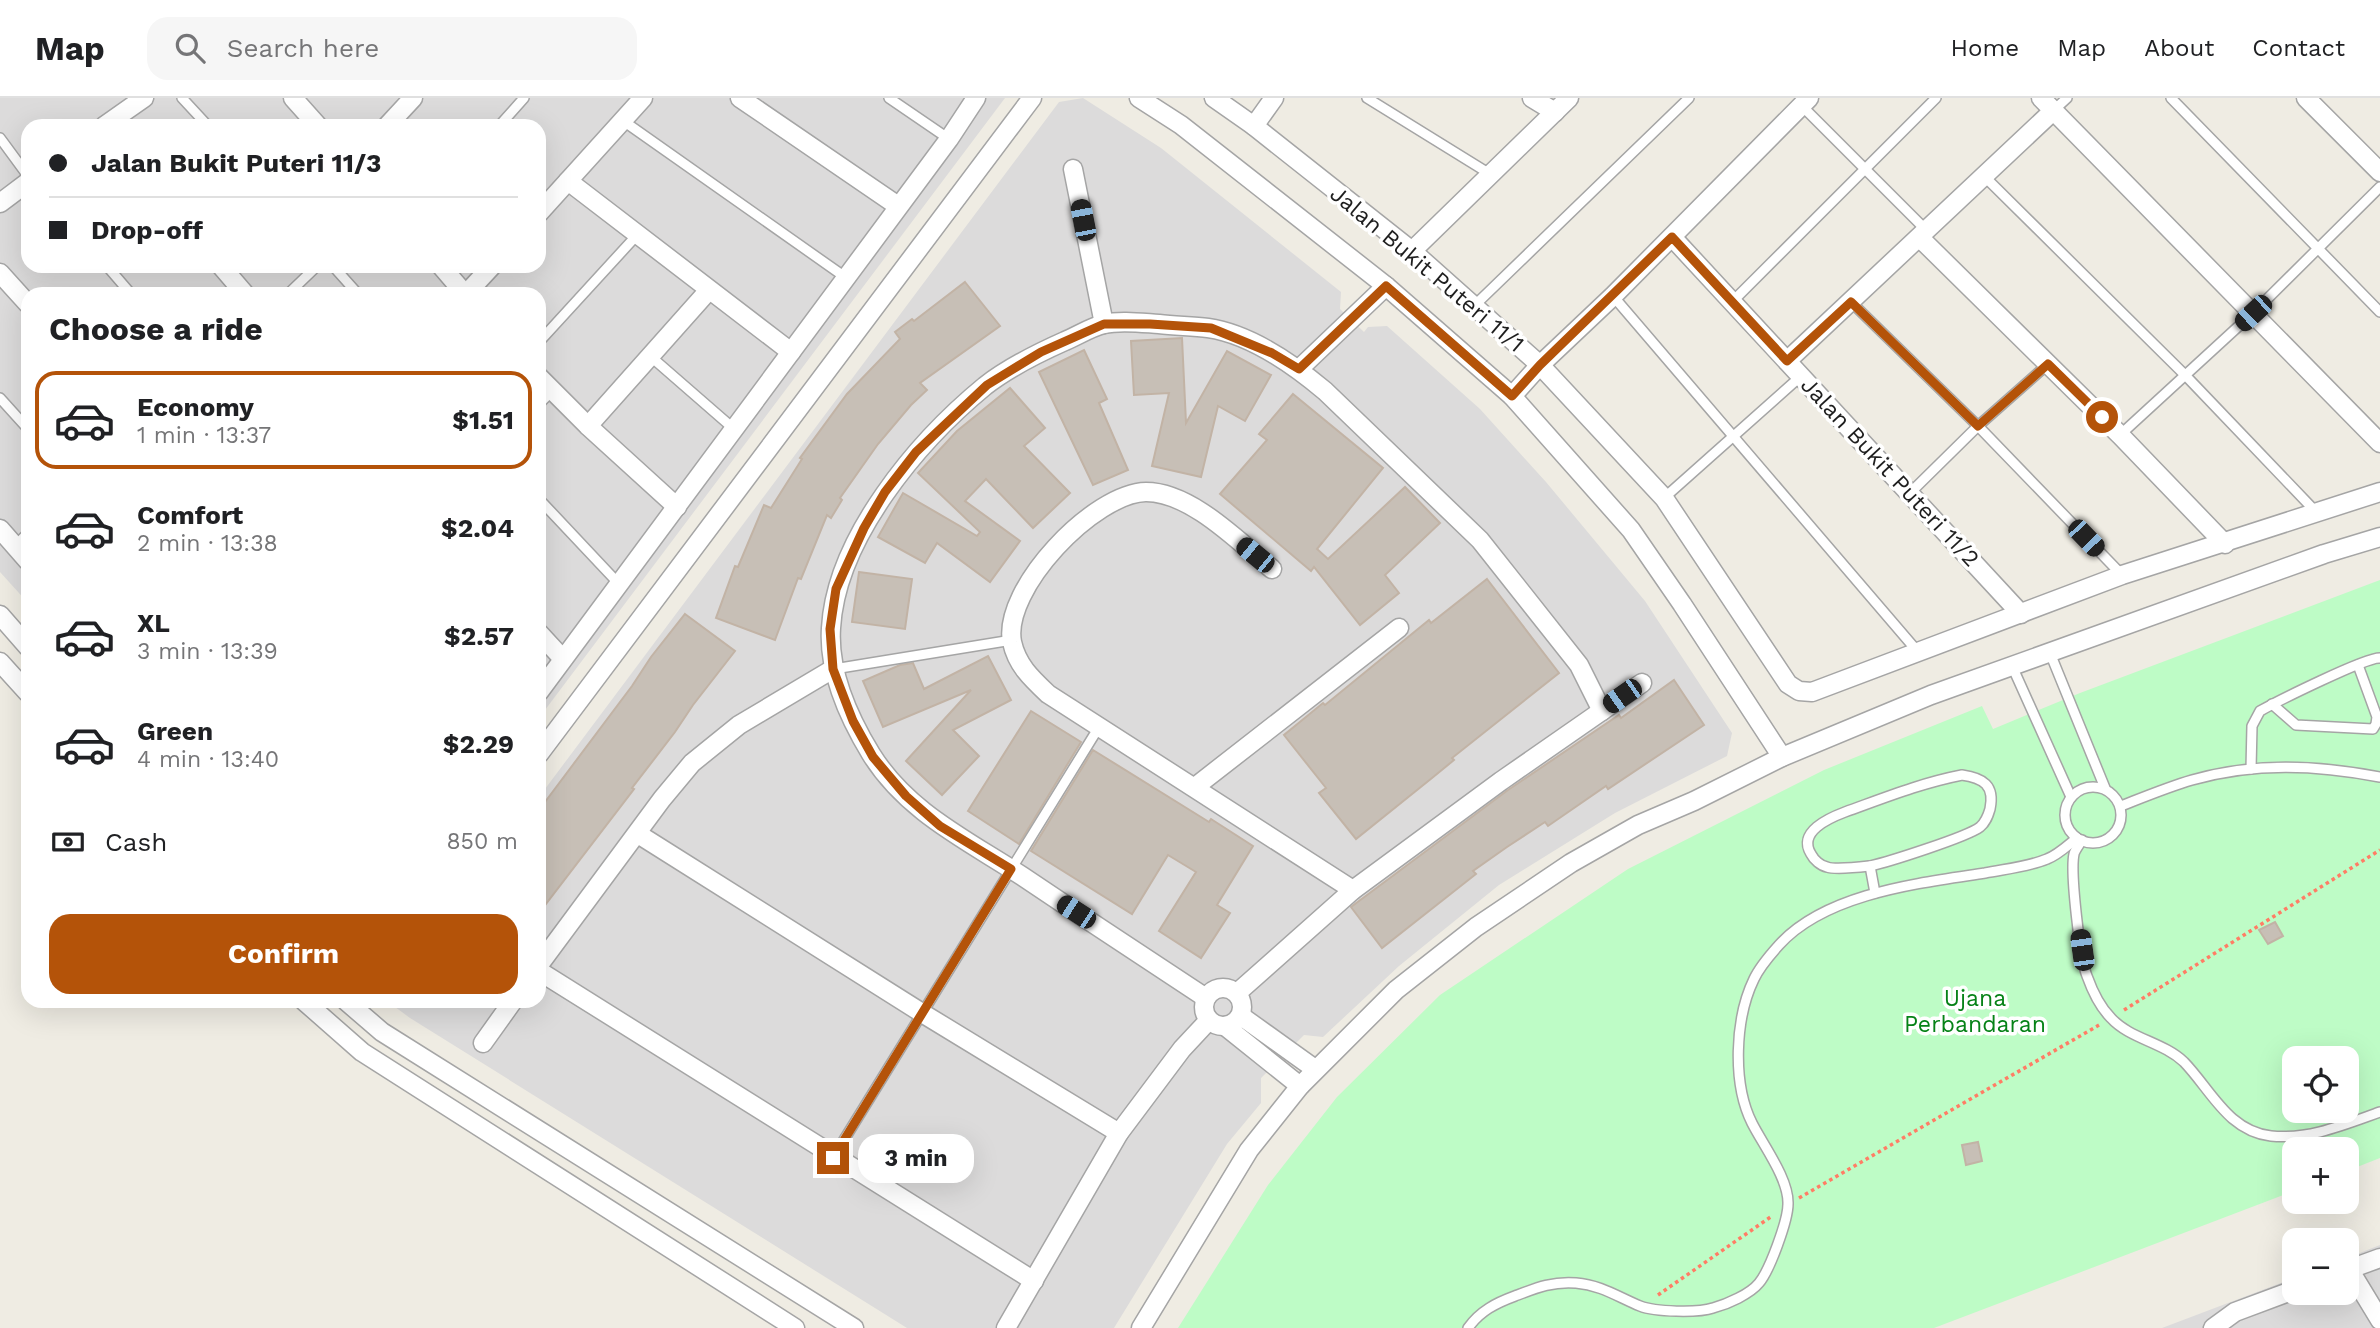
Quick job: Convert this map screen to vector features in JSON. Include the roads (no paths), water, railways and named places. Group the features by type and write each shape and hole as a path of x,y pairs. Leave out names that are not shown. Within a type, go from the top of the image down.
{"street":[{"path":"114,119 144,98"},
{"path":"294,98 312,119"},
{"path":"394,119 413,98"},
{"path":"546,206 643,98"},
{"path":"740,98 898,206"},
{"path":"546,683 949,139 976,98"},
{"path":"546,745 1032,98"},
{"path":"1139,98 1181,125 1386,286 1512,396 1631,530 1782,757"},
{"name":"Jalan Bukit Puteri 11/1","path":"1214,98 1254,126 1412,251 1540,365 1664,498 1788,684 1799,691 1812,692 1918,652"},
{"path":"1254,126 1273,98"},
{"path":"1532,98 1555,112"},
{"path":"1412,251 1569,98"},
{"path":"2306,98 2380,172"},
{"path":"1512,396 1805,102"},
{"path":"1787,361 1985,177 2047,104 2380,443"},
{"path":"1073,169 1104,324"},
{"path":"568,181 791,352"},
{"path":"0,203 21,187"},
{"path":"1923,234 2225,544"},
{"name":"Jalan Bukit Puteri 11/2","path":"1672,237 2021,614"},
{"path":"0,273 21,296"},
{"path":"227,273 239,287"},
{"path":"447,273 460,287"},
{"path":"472,287 486,273"},
{"path":"1299,369 1386,286"},
{"path":"587,426 709,290"},
{"path":"1206,998 1011,869 940,826 906,796 873,757 853,721 833,669 830,629 836,589 864,528 885,492 916,452 987,385 1041,352 1104,324 1211,328 1272,353 1299,369 1325,391 1480,540 1579,665 1602,711"},
{"path":"546,385 587,426 677,507"},
{"path":"1272,569 1202,513 1175,499 1146,492 1122,498 1097,510 1069,533 1043,562 1018,605 1012,640 1021,668 1048,694 1353,890"},
{"path":"1918,652 2122,575 2380,492"},
{"path":"0,529 21,539"},
{"path":"1141,1328 1250,1150 1315,1069 1396,990 1476,927 1571,863 1638,825 1694,801 1782,757 1931,695 2324,554 2380,537"},
{"path":"0,615 21,639"},
{"path":"1195,787 1399,628"},
{"path":"546,640 563,660"},
{"path":"0,662 21,685"},
{"path":"546,956 692,763 739,725 833,669"},
{"path":"1237,993 1353,890 1501,780 1642,682"},
{"path":"638,834 1119,1133"},
{"path":"546,975 833,1158 1034,1281"},
{"path":"1006,1328 1119,1133 1182,1049 1217,1023 1237,1021 1241,1016 1243,1004 1237,993 1220,987 1206,998 1204,1009 1217,1023 1300,1086"},
{"path":"312,1008 362,1052 795,1328"},
{"path":"333,1027 346,1008"},
{"path":"356,1008 382,1032 854,1328"},
{"path":"483,1043 508,1008"},
{"path":"1241,1016 1315,1069"},
{"path":"2359,1266 2380,1258"},
{"path":"2359,1287 2380,1320"},
{"path":"2213,1328 2235,1312 2282,1294"}],"lane":[{"path":"183,98 202,119"},
{"path":"505,119 524,98"},
{"path":"889,98 949,139"},
{"path":"1367,98 1490,174"},
{"path":"1474,306 1689,98"},
{"path":"1732,302 1936,98"},
{"path":"2047,104 2067,98"},
{"path":"2171,98 2380,312"},
{"path":"1805,102 1923,234"},
{"path":"622,120 845,277"},
{"path":"0,138 21,166"},
{"path":"1985,177 2186,376 2318,513"},
{"path":"2120,435 2253,313 2380,187"},
{"path":"546,334 637,235"},
{"path":"113,273 125,287"},
{"path":"295,287 310,273"},
{"path":"339,273 352,287"},
{"path":"1614,296 1918,652"},
{"path":"1851,302 1978,426 2122,575"},
{"path":"649,355 734,429"},
{"path":"1910,493 1978,426 2048,364"},
{"path":"1664,498 1801,376"},
{"path":"546,397 552,391"},
{"path":"0,398 21,421"},
{"path":"546,506 619,584"},
{"path":"833,669 1012,640"},
{"path":"2050,653 2105,788 2115,796 2121,806 2122,816 2113,836 2092,843 2079,839 2069,829 2065,818 2071,797 2081,789 2093,786 2105,788"},
{"path":"2251,769 2252,726 2260,711 2375,657 2380,658"},
{"path":"2272,704 2296,725 2373,729 2377,717 2358,665"},
{"path":"2012,667 2071,797"},
{"path":"833,1158 1099,727"},
{"path":"2121,806 2192,780 2251,769 2323,767 2380,777"},
{"path":"1962,775 1977,777 1987,785 1992,794 1990,807 1986,821 1978,828 1963,836 1870,866 1828,868 1815,860 1808,850 1809,837 1825,820 1930,781 1962,775"},
{"path":"1468,1328 1478,1315 1496,1304 1540,1286 1558,1282 1596,1285 1642,1307 1679,1310 1712,1309 1737,1298 1759,1283 1782,1235 1788,1204 1783,1181 1751,1121 1741,1093 1739,1032 1754,979 1781,943 1804,925 1835,908 1875,892 2014,868 2048,859 2079,839"},
{"path":"2079,839 2074,853 2072,878 2086,974 2099,1002 2111,1018 2125,1029 2182,1060 2222,1110 2234,1120 2270,1136 2327,1131 2380,1112"},
{"path":"1870,866 1875,892"}],"park label":[{"name":"Ujana Perbandaran","path":"1975,1011"}]}
